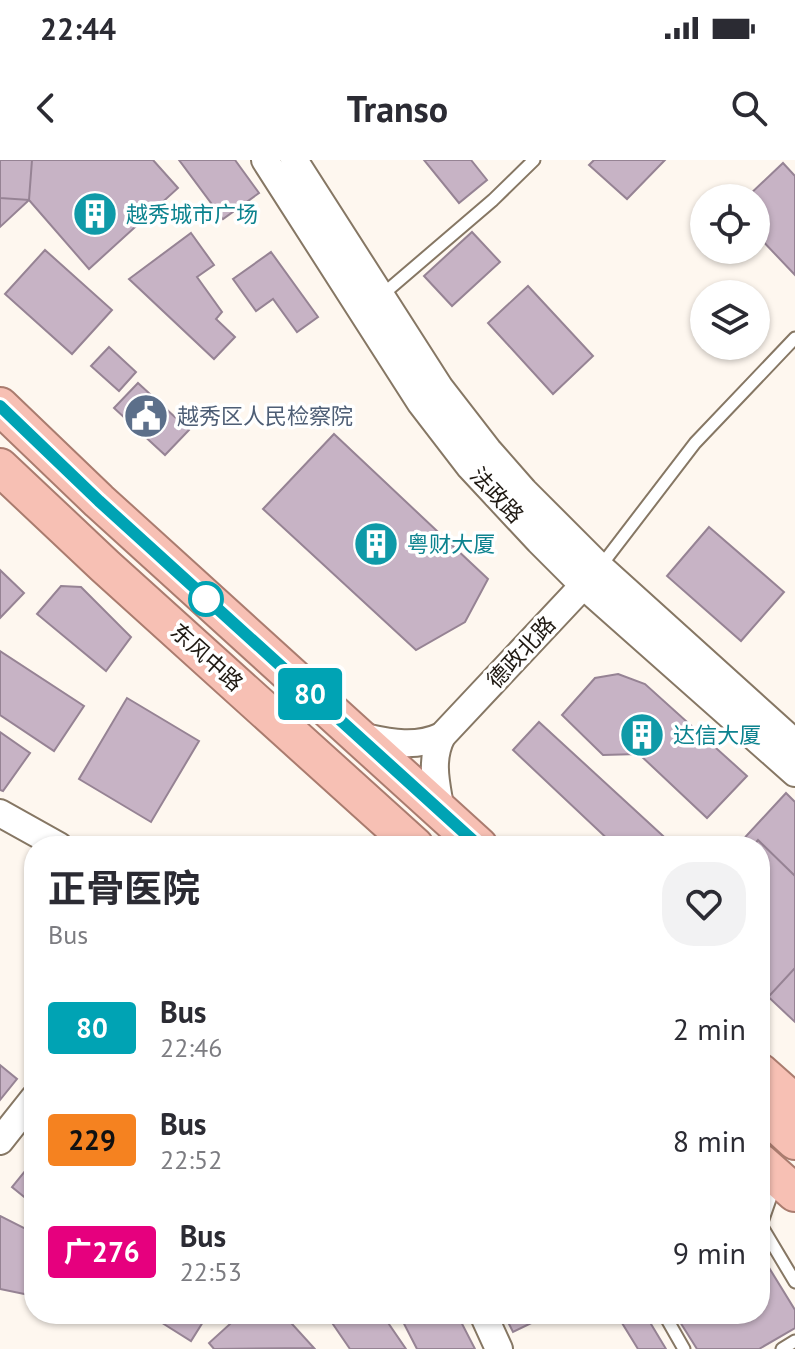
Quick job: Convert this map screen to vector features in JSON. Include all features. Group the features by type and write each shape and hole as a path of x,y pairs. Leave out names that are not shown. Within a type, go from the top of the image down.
{"highway":[{"name":"东风中路","path":"0,406 99,501 468,836"},
{"name":"东风中路","path":"0,467 404,836"},
{"path":"778,1091 795,1141"}],"street":[{"name":"法政路","path":"265,160 420,402 470,467 539,541 592,577 795,743"},
{"name":"法政路","path":"294,160 440,388 488,450 592,577 795,773"},
{"name":"德政北路","path":"442,736 592,577"},
{"path":"356,735 395,744 420,744 442,736"},
{"path":"441,812 434,756 442,736"},
{"path":"0,813 41,836"},
{"path":"0,1141 24,1111"},
{"path":"488,1324 499,1349"}],"lane":[{"path":"380,297 493,200 534,160"},
{"path":"592,577 695,443 795,338"},
{"path":"770,1200 778,1178"},
{"path":"770,1240 795,1282"},
{"path":"670,1324 684,1349"},
{"path":"782,1349 795,1341"}],"building":[{"name":"越秀城市广场","path":"0,160 153,160 178,188 89,269 29,200 0,227"},
{"path":"0,160 32,160 29,200 0,198"},
{"path":"179,160 235,160 259,193 223,219"},
{"path":"424,160 471,160 487,180 459,203"},
{"path":"594,160 665,160 627,199 589,165"},
{"path":"783,163 795,176 795,275 770,249 770,184 761,184"},
{"path":"472,232 500,262 452,306 424,276"},
{"path":"191,233 214,265 197,277 222,312 216,319 235,337 214,359 129,279"},
{"path":"45,250 112,310 72,354 5,294"},
{"path":"271,252 318,317 297,332 273,299 256,311 233,279"},
{"path":"528,286 593,356 553,394 488,323"},
{"path":"109,347 136,372 119,391 91,366"},
{"path":"138,383 189,430 165,455 114,408"},
{"name":"粤财大厦","path":"334,434 488,579 465,622 416,650 263,509"},
{"path":"709,527 784,592 741,641 667,576"},
{"path":"0,570 24,593 0,618"},
{"path":"61,586 81,587 131,637 106,671 37,614"},
{"path":"0,651 84,706 54,751 0,715"},
{"name":"达信大厦","path":"618,674 645,684 747,776 707,818 639,754 603,755 562,715 595,678"},
{"path":"127,698 199,741 151,822 79,779"},
{"path":"539,722 663,836 604,836 513,750"},
{"path":"0,732 30,753 3,791 0,790"},
{"path":"786,793 795,802 795,1022 770,998 770,836 746,836"},
{"path":"770,852 795,876 795,968 770,995"},
{"path":"0,1065 17,1079 0,1100"},
{"path":"24,1172 24,1197 12,1187"},
{"path":"0,1216 24,1228 24,1294 0,1289"},
{"path":"770,1269 795,1310 795,1328 759,1349 697,1349 681,1324 770,1324"},
{"path":"164,1324 202,1324 191,1341"},
{"path":"230,1324 292,1324 314,1348 214,1349 209,1343"},
{"path":"333,1324 389,1324 406,1349 350,1349"},
{"path":"404,1324 462,1324 475,1349 417,1349"},
{"path":"509,1324 529,1324 513,1332"},
{"path":"623,1324 651,1324 666,1349 638,1349"}],"bus line":[{"name":"80","path":"0,406 99,501 468,836"}],"place":[{"name":"越秀城市广场","path":"95,214"},
{"name":"越秀区人民检察院","path":"146,416"},
{"name":"粤财大厦","path":"376,544"},
{"name":"达信大厦","path":"642,735"}]}
